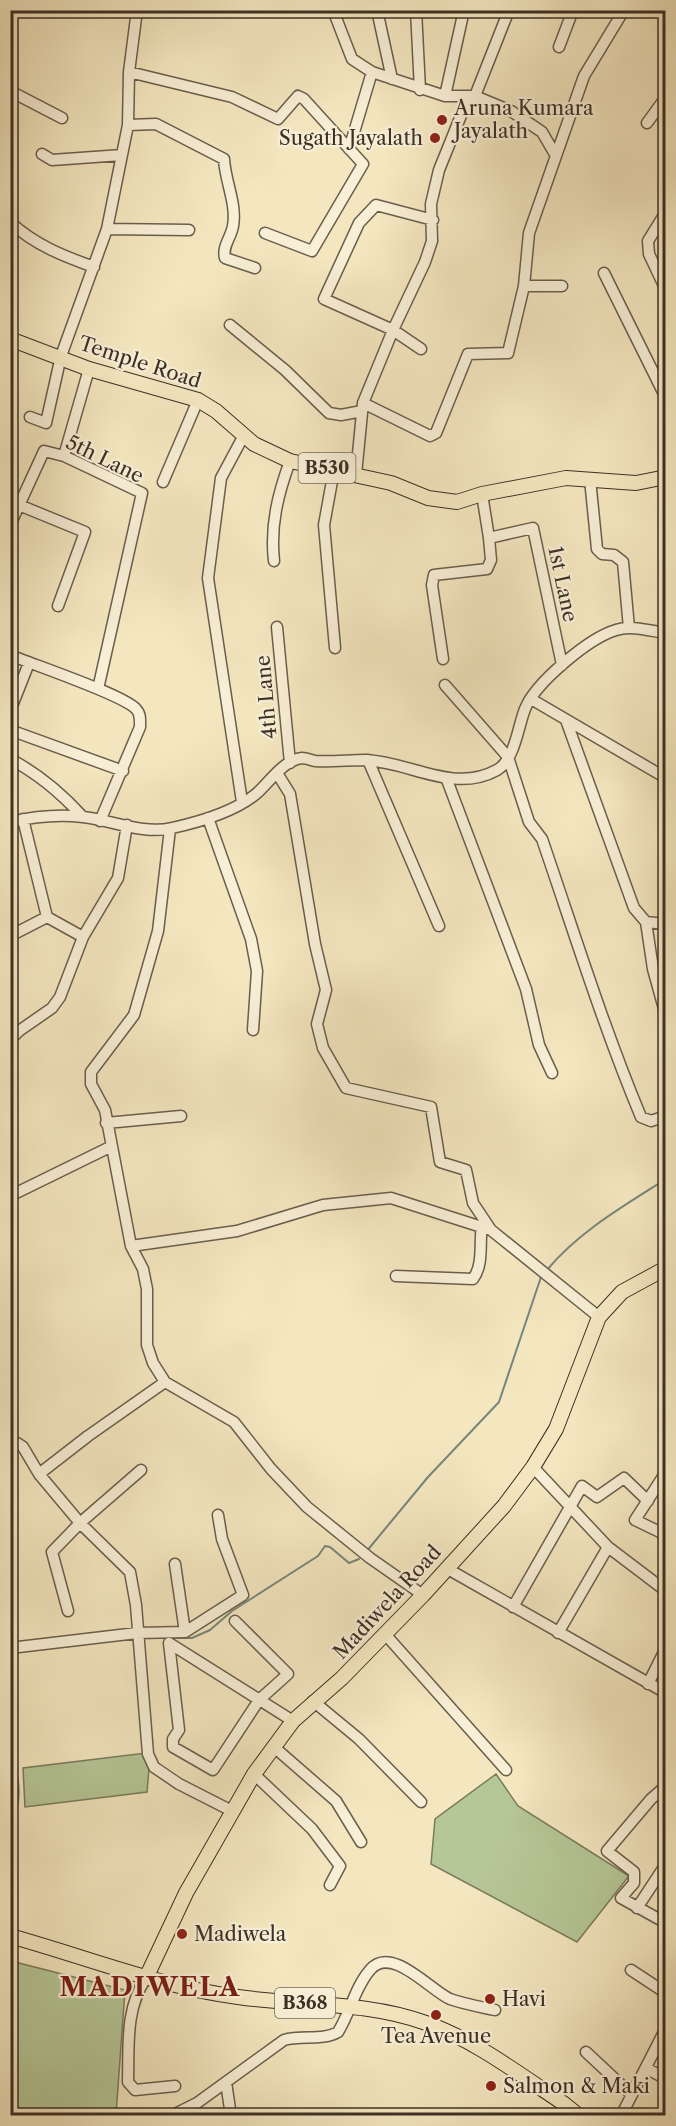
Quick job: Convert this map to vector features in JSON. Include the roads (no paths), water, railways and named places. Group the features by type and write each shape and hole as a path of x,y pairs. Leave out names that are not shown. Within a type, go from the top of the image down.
{"main road":[{"name":"Temple Road","path":"10,339 61,356 89,369 198,400 216,411 254,444 290,461 392,483 428,498 457,502 482,494 566,478 636,483 666,477"},
{"name":"Madiwela Road","path":"146,1977 186,1893 254,1774 293,1721 313,1701 342,1678 423,1595 504,1506 533,1467 556,1429 599,1317 622,1292 666,1268"},
{"name":"B368","path":"10,1936 146,1977 238,1998 351,2007 400,2014 444,2030 564,2103 579,2115"}],"street":[{"path":"30,417 46,423 61,356 107,229 128,124 129,72 136,10"},
{"path":"333,10 352,59 372,72 420,90 445,96 475,96 512,111 542,132 556,156"},
{"path":"377,10 392,79"},
{"path":"416,10 420,90"},
{"path":"445,96 464,10"},
{"path":"356,474 362,407 432,241 431,204 439,170 462,113 475,96 509,10"},
{"path":"559,47 573,10"},
{"path":"230,325 285,370 328,413 341,415 362,407 430,436 436,433 468,354 508,353 525,286 529,233 584,75 624,10"},
{"path":"129,72 232,97 278,119 298,96 304,99 363,164 312,251 265,233"},
{"path":"349,149 372,72"},
{"path":"10,91 62,118"},
{"path":"647,123 666,97"},
{"path":"128,124 156,124 224,159 225,175 233,208 233,226 223,251 225,258 255,268"},
{"path":"42,154 52,160 122,155"},
{"path":"422,349 393,330 324,299 359,224 376,205 433,220"},
{"path":"666,212 648,241 650,254 666,290"},
{"path":"10,222 27,238 60,255 94,267"},
{"path":"107,229 189,230"},
{"path":"604,273 666,398"},
{"path":"525,286 562,286"},
{"path":"64,456 89,369"},
{"path":"163,482 198,400"},
{"path":"242,802 208,578 221,478 244,435"},
{"name":"5th Lane","path":"10,525 44,451 64,456 142,493 98,689"},
{"path":"274,561 272,545 276,500 290,461"},
{"path":"334,470 324,525 335,648"},
{"path":"590,479 597,549 602,555 614,555 623,562 629,628"},
{"path":"443,659 432,585 434,574 488,569 491,560 482,494"},
{"path":"19,506 86,532 58,606"},
{"name":"1st Lane","path":"489,538 533,528 562,665"},
{"name":"4th Lane","path":"277,627 290,763"},
{"path":"10,822 23,819 82,816 146,829 170,829 208,818 242,802 255,794 290,763 302,758 316,761 368,760 412,768 447,780 478,777 499,769 508,757 531,699 574,652 616,630 629,628 666,633"},
{"path":"10,655 98,689 135,707 140,714 140,726 100,821"},
{"path":"10,711 30,663"},
{"path":"445,685 508,757 529,822 542,839 611,1045 641,1117 651,1121 666,1116"},
{"path":"531,699 663,773"},
{"path":"566,720 634,908 646,922 653,969 666,1016"},
{"path":"10,730 123,771"},
{"path":"10,759 29,768 61,793 82,816"},
{"path":"368,760 439,926"},
{"path":"277,773 290,794 315,944 326,990 317,1024 323,1048 346,1088 431,1107 440,1162 466,1170 472,1203 487,1227 599,1317"},
{"path":"447,780 526,989 539,1045 552,1073"},
{"path":"208,818 251,939 257,971 253,1030"},
{"path":"23,819 46,917 83,937"},
{"path":"10,1040 56,1002 83,937 118,878 127,825"},
{"path":"170,829 158,931 134,1015 91,1072 91,1084 105,1110 130,1246 143,1269 147,1289 147,1345 153,1363 165,1382 234,1422 271,1469 307,1507 370,1558 423,1595"},
{"path":"10,936 46,917"},
{"path":"646,922 666,924"},
{"path":"106,1123 181,1116"},
{"path":"10,1196 110,1147"},
{"path":"130,1246 237,1231 323,1205 391,1198 487,1227"},
{"path":"396,1276 473,1279 480,1269 487,1227"},
{"path":"39,1474 165,1382"},
{"path":"10,1443 17,1443 23,1447 39,1474 80,1523 130,1572 136,1605 148,1754 154,1767 179,1784 232,1811"},
{"path":"533,1467 608,1547 666,1591"},
{"path":"68,1611 52,1552 80,1523 141,1470"},
{"path":"666,1472 635,1520 666,1535"},
{"path":"513,1607 582,1486 597,1497 624,1478 648,1501"},
{"path":"10,1648 185,1632 243,1595 222,1539 218,1515"},
{"path":"558,1633 608,1547"},
{"path":"175,1564 185,1632"},
{"path":"446,1568 666,1694"},
{"path":"235,1621 288,1674 259,1700 213,1770 173,1747 173,1739 178,1730 169,1643 259,1700 293,1721"},
{"path":"385,1634 506,1770"},
{"path":"648,1684 666,1648"},
{"path":"313,1701 359,1739 421,1802"},
{"path":"274,1747 336,1801 362,1842"},
{"path":"254,1774 312,1829 340,1866 330,1885"},
{"path":"666,1786 651,1799 607,1851 634,1872 634,1883 621,1898 666,1923"},
{"path":"637,1908 666,1864"},
{"path":"171,2115 197,2103 284,2040 297,2036 331,2037 339,2032 370,1969 382,1962 401,1966 416,1974 434,1990 451,1999 495,2010"},
{"path":"632,1970 666,1993"},
{"path":"146,1977 137,1990 130,2016 128,2082 135,2090 175,2086"},
{"path":"621,2115 666,2028"},
{"path":"586,2052 632,2094"},
{"path":"646,2068 666,2079"},
{"path":"226,2082 231,2115"}],"waterway":[{"path":"547,1270 587,1231 666,1179"},
{"path":"366,1552 428,1477 499,1402 541,1277"},
{"path":"150,1638 192,1638 210,1630 232,1611 318,1556 325,1546 330,1547 349,1563 359,1559"},
{"path":"10,1753 16,1770 19,1790 17,1809 10,1826"}],"place":[{"name":"Aruna Kumara Jayalath","path":"442,120"},
{"name":"Sugath Jayalath","path":"435,138"},
{"name":"Madiwela","path":"182,1934"},
{"name":"Havi","path":"490,1999"},
{"name":"Tea Avenue","path":"436,2015"},
{"name":"Salmon & Maki","path":"491,2086"}],"district":[{"name":"MADIWELA","path":"150,1987"}]}
